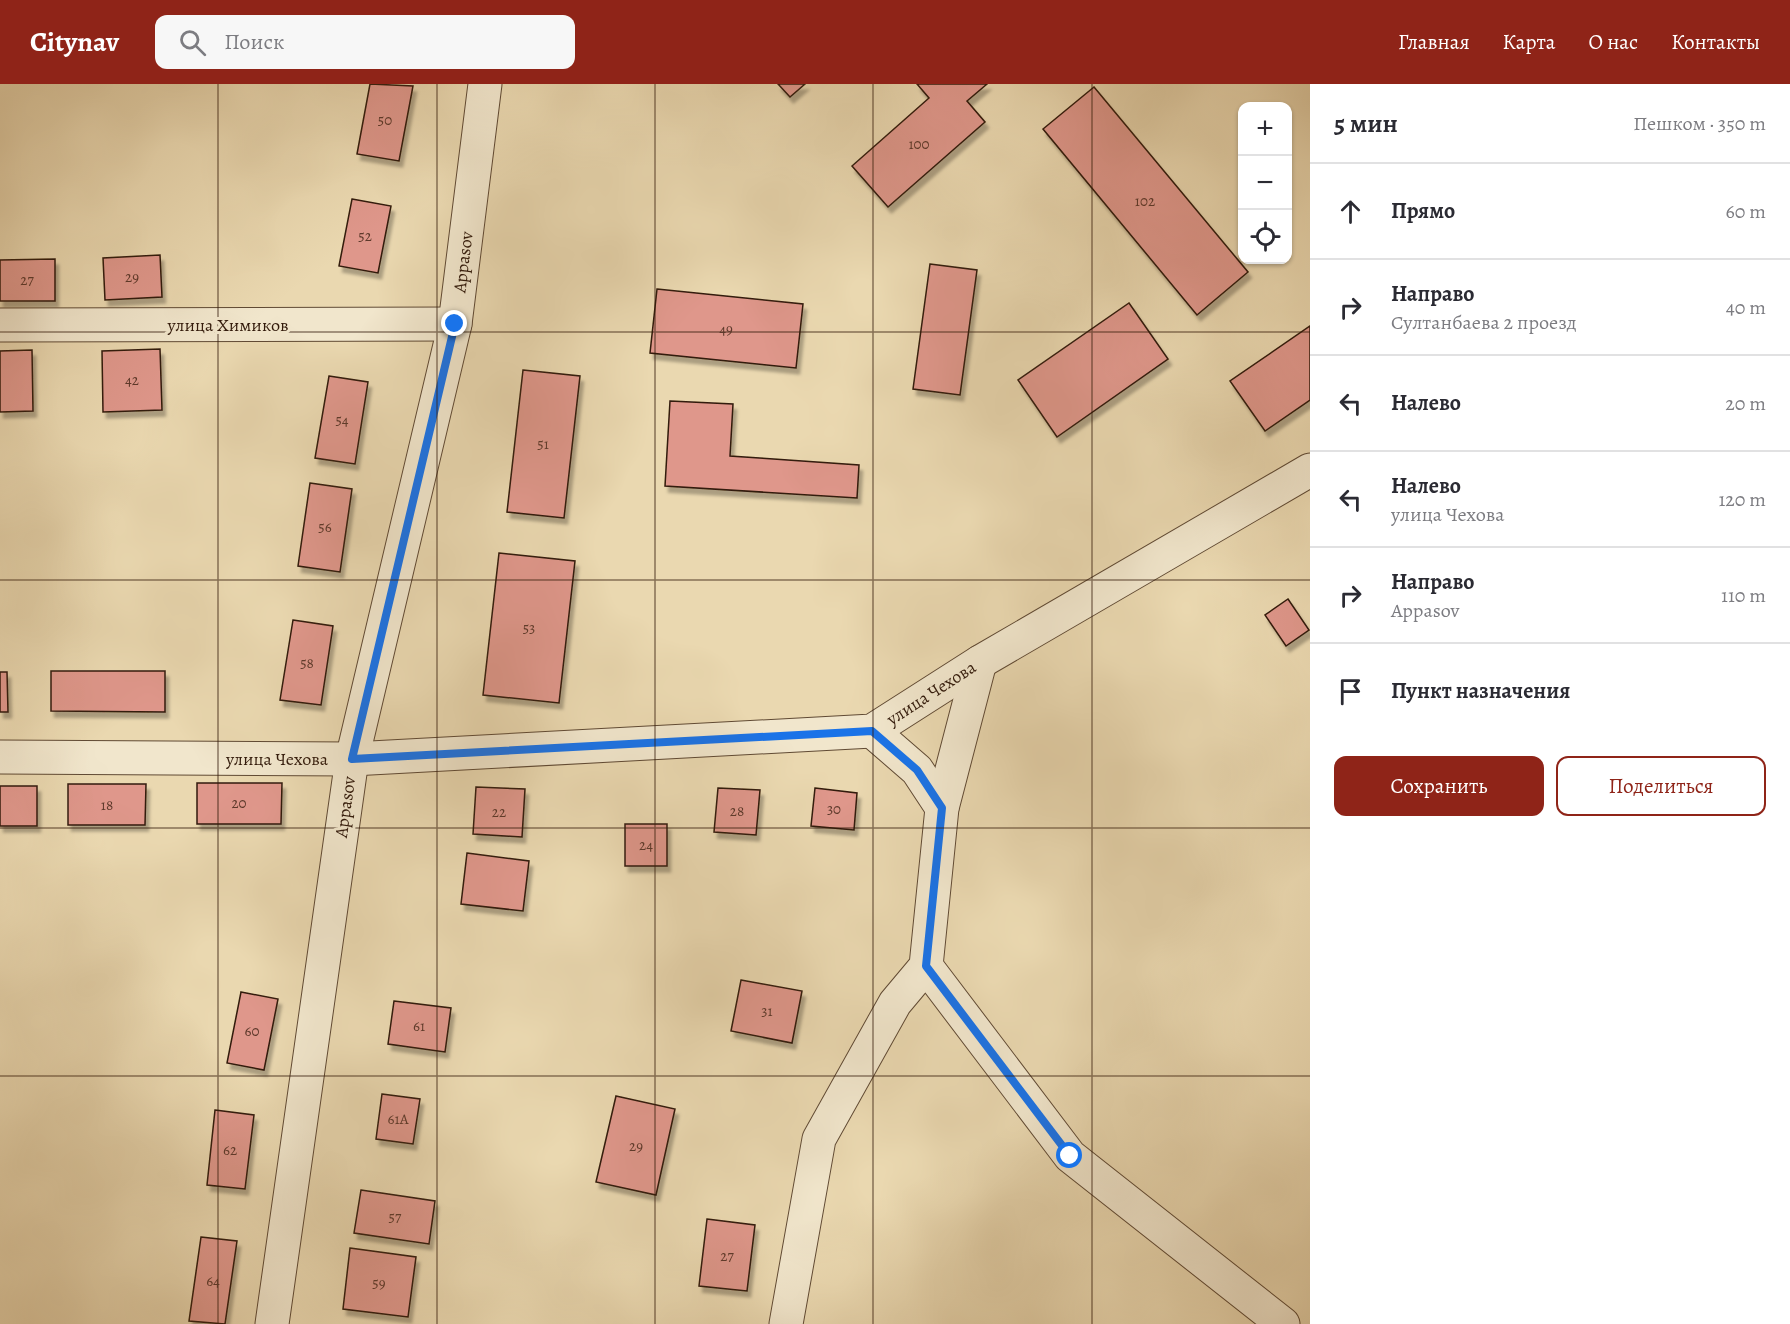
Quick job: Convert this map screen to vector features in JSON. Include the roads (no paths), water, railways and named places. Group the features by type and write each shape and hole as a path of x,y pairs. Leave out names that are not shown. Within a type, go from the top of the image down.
{"street":[{"name":"Appasov","path":"273,1324 352,759 455,324 485,84"},
{"name":"улица Химиков","path":"0,326 455,324"},
{"name":"улица Чехова","path":"0,757 352,759 872,731 980,662 1310,470"},
{"path":"786,1324 819,1139 895,1003 926,966 942,808 980,662"},
{"path":"872,731 917,770 942,808"},
{"path":"926,966 1070,1156 1278,1322"}]}
